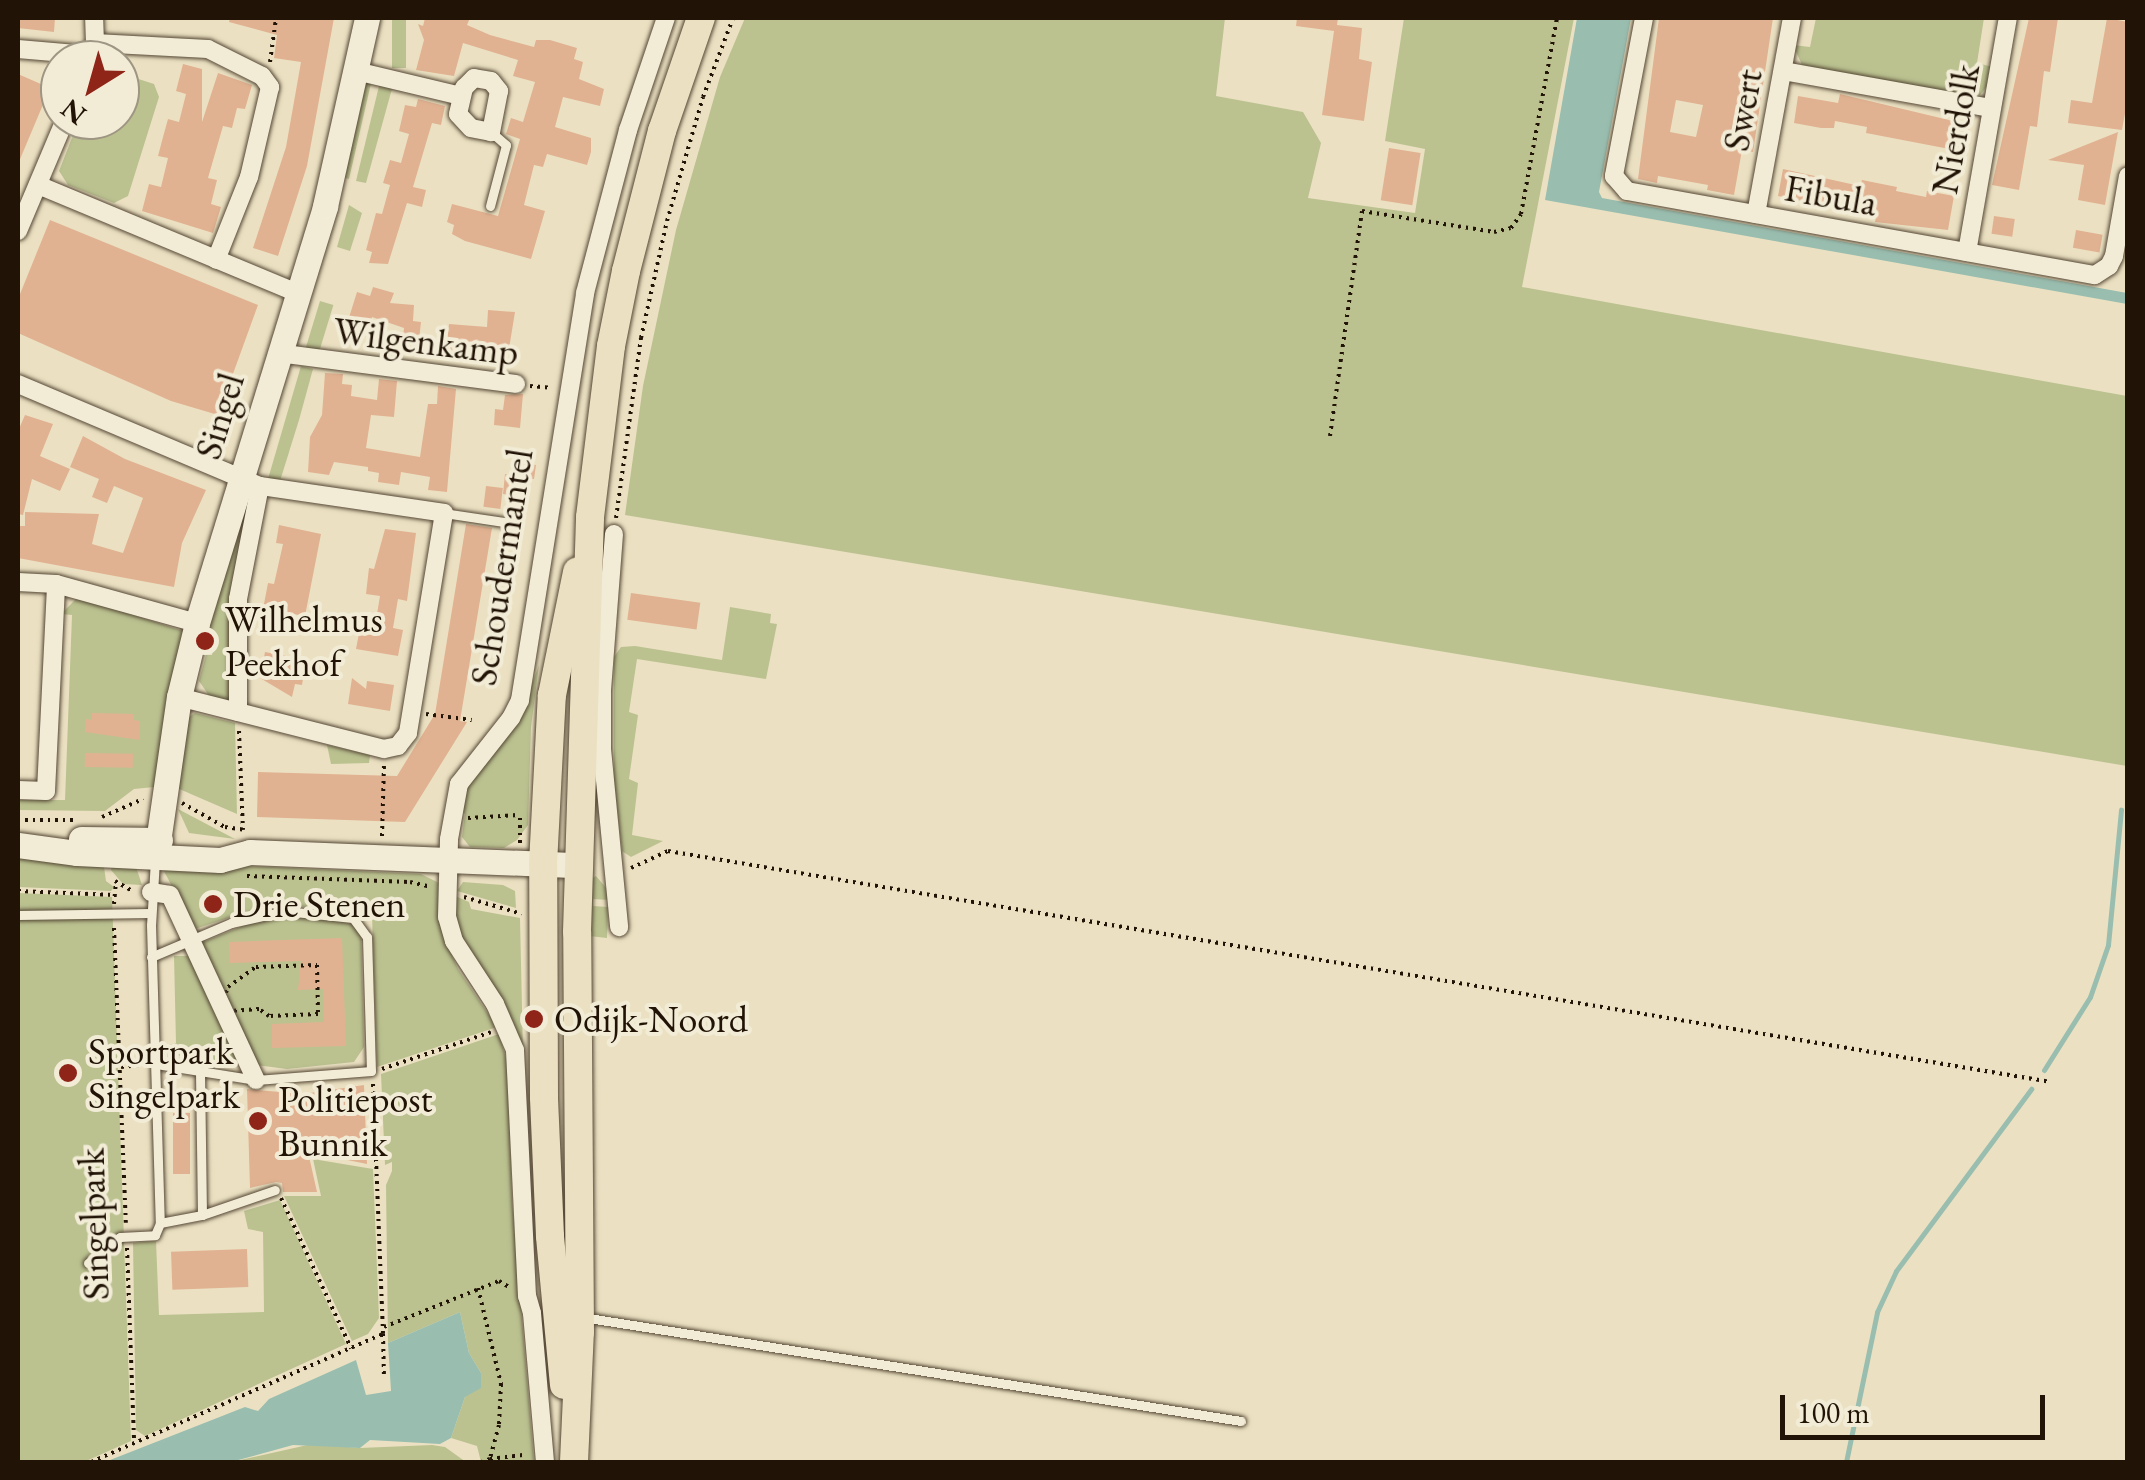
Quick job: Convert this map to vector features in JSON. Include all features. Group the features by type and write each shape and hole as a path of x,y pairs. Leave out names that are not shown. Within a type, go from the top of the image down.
{"main road":[{"name":"Schoudermantel","path":"574,1454 580,1318 578,865 590,517 611,346 626,271 662,131 701,18"},
{"name":"Schoudermantel","path":"574,1454 558,1342 550,1236 542,864 552,695 560,639 590,517"}],"street":[{"name":"Singel","path":"238,712 238,599 249,482 278,354 326,206 366,18"},
{"name":"Schoudermantel","path":"544,1454 527,1296 517,1069 506,1026 454,942 447,917 448,858 459,784 512,718 520,700 589,274 628,130 666,18"},
{"name":"Fibula","path":"1644,18 1614,176 1627,191 2095,276 2103,273 2114,256 2128,176"},
{"name":"Swert","path":"1756,214 1792,18"},
{"name":"Nierdolk","path":"1966,252 2008,18"},
{"path":"140,52 208,50 267,82 271,94 249,177 216,260"},
{"path":"356,71 461,96"},
{"path":"1783,71 1991,108"},
{"path":"474,78 496,85 498,102 492,132 471,128 460,119 457,111 461,96 474,78"},
{"path":"18,231 57,140"},
{"path":"38,185 296,293"},
{"name":"Wilgenkamp","path":"278,354 516,384"},
{"path":"18,385 249,482 444,513 404,740 384,749 180,696"},
{"name":"Singel","path":"157,848 180,696 197,623 249,482"},
{"path":"614,534 602,690 619,927"},
{"path":"18,582 56,584 197,623"},
{"path":"18,790 46,791 56,584"},
{"path":"18,845 46,846 76,854 246,841 578,865 613,871"},
{"path":"151,892 170,896 256,1080"}],"lane":[{"path":"490,206 506,145 492,132"},
{"path":"444,513 504,522"},
{"name":"Singelpark","path":"157,848 151,892 151,957 160,1223 202,1215 276,1190"},
{"path":"151,957 231,923 285,911 326,912 361,922 367,936 371,1071 256,1080 156,1064"},
{"path":"18,914 151,914"},
{"path":"200,1074 202,1215"},
{"path":"88,1263 126,1236 156,1235 160,1223"},
{"path":"580,1318 1240,1421"},
{"path":"544,1454 574,1454"}],"path":[{"path":"267,82 276,18"},
{"path":"614,534 641,338 663,241 704,97 733,18"},
{"path":"1330,436 1362,211 1494,232 1511,228 1521,214 1557,18"},
{"name":"Wilgenkamp","path":"516,384 568,390"},
{"path":"238,712 246,841"},
{"path":"411,712 472,720"},
{"path":"382,836 384,749"},
{"path":"96,820 120,808"},
{"path":"18,820 79,820"},
{"path":"613,871 668,851 2051,1082"},
{"path":"238,876 410,882 522,914"},
{"name":"Singelpark","path":"116,882 114,914 134,1443"},
{"path":"18,891 114,895"},
{"path":"317,965 318,1014 269,1016 259,1009 232,1012 221,1007 228,987 256,967 317,965"},
{"path":"384,1377 371,1071 506,1026"},
{"path":"120,1067 156,1064"},
{"path":"276,1190 351,1348"},
{"path":"91,1462 478,1288 499,1282 527,1296"},
{"path":"478,1288 502,1384 490,1459"},
{"path":"482,1462 544,1454"}],"green space":[{"path":"392,18 406,18 406,68 392,68"},
{"path":"745,18 1225,18 1216,96 1303,112 1321,143 1308,198 1415,213 1425,149 1385,141 1404,18 1574,18 1522,287 2127,396 2127,766 625,515 643,386 676,230 720,77"},
{"path":"1816,18 1984,18 1977,63 1993,67 1989,84 1980,95 1970,97 1803,67 1793,45 1810,47"},
{"path":"140,79 154,84 159,97 128,196 114,203 68,185 59,171 71,140 140,140"},
{"path":"372,79 349,179 341,177 365,83"},
{"path":"380,82 393,85 366,183 356,181"},
{"path":"349,205 362,213 350,251 337,247"},
{"path":"320,301 333,305 318,357 304,353"},
{"path":"301,366 313,369 299,420 280,481 268,479"},
{"path":"244,497 249,499 231,702 210,697 199,681 206,655 212,655 215,641 205,638"},
{"path":"78,597 183,631 154,787 134,789 105,811 18,810 18,800 65,800 72,615 61,614"},
{"path":"730,607 771,614 770,623 777,624 766,679 637,659 629,712 638,715 629,779 638,783 632,835 663,841 631,857 622,851 614,781 614,657 621,647 635,646 722,660"},
{"path":"539,665 531,727 528,825 517,840 504,848 470,847 462,837 465,814 459,808 465,789 518,722"},
{"path":"195,713 235,723 237,814 177,788 189,717"},
{"path":"327,745 370,755 369,763 331,764"},
{"path":"178,809 235,839 189,833"},
{"path":"18,857 103,860 106,881 114,887 111,891 18,887"},
{"path":"112,861 135,864 142,885 123,884 111,870"},
{"path":"159,862 421,874 439,883 442,933 458,969 497,1027 377,1067 372,915 290,905 249,911 195,929"},
{"path":"596,876 607,889 609,900 593,899 593,906 608,907 607,938 589,936 589,880"},
{"path":"463,882 503,885 515,891 516,908 457,891"},
{"path":"18,893 112,897 131,1441 84,1462 18,1462"},
{"path":"455,896 469,902 471,909 520,918 523,1053 513,1022 469,954 456,925"},
{"path":"290,917 338,920 354,925 361,933 364,1047 354,1062 287,1069 256,1065 201,943 255,921"},
{"path":"174,956 190,956 238,1063 167,1054 164,1046 176,1043"},
{"path":"499,1034 508,1066 512,1201 534,1462 481,1462 477,1446 451,1438 465,1397 481,1373 469,1353 460,1312 388,1343 386,1185 392,1162 385,1165 381,1074"},
{"path":"313,1159 373,1169 379,1318 368,1334 352,1341 284,1196 321,1196"},
{"path":"280,1200 346,1344 145,1436 136,1430 133,1243 156,1241 159,1315 264,1312 263,1232 248,1229 244,1211"},
{"path":"312,1444 360,1448 432,1445 445,1447 466,1462 231,1462"}],"shaded area":[{"path":"1577,18 1631,18 1599,192 1602,198 2127,293 2127,304 1545,200"},
{"path":"460,1312 469,1353 481,1373 481,1388 465,1397 451,1438 440,1444 370,1440 360,1448 293,1445 231,1462 105,1462 245,1407 258,1411 269,1399 356,1360 366,1395 391,1391 388,1343"}],"building":[{"path":"18,18 55,18 54,32 18,28"},
{"path":"230,18 334,18 307,166 278,256 253,248 286,147 301,62 274,58 277,35 229,22"},
{"path":"425,18 470,18 467,25 490,35 534,47 536,40 550,40 577,48 574,59 583,62 579,79 604,89 600,106 563,97 555,127 591,138 591,152 587,165 547,154 543,167 534,165 524,205 545,211 531,259 465,241 452,234 454,225 447,222 452,204 498,216 520,139 506,134 511,118 523,122 535,82 513,76 518,60 463,43 454,76 416,70 424,40 418,24 423,26"},
{"path":"1297,18 1338,18 1337,25 1362,28 1359,59 1372,62 1364,121 1322,115 1334,31 1296,26"},
{"path":"1659,18 1773,18 1753,152 1742,150 1734,195 1707,190 1708,185 1658,176 1657,183 1638,179","holes":["1676,100 1703,105 1696,137 1670,132"]},
{"path":"2029,18 2058,18 2050,72 2044,71 2037,127 2030,126 2019,190 1992,185"},
{"path":"2107,18 2128,22 2128,97 2122,130 2068,123 2071,100 2092,103"},
{"path":"183,64 202,69 202,122 218,73 252,85 245,109 237,108 232,128 223,126 208,178 217,180 211,204 221,207 213,233 142,211 149,184 161,187 168,158 158,156 168,119 179,122 186,94 176,91"},
{"path":"18,74 40,84 40,112 18,164"},
{"path":"1840,94 1970,125 1965,152 1866,133 1867,127 1835,121 1834,128 1794,123 1798,96 1838,103"},
{"path":"418,99 445,106 441,125 432,123 413,187 426,190 422,207 407,203 388,264 369,263 372,252 366,250 376,213 382,214 390,185 383,183 390,160 401,163 409,134 399,131 405,105 416,107"},
{"path":"2118,132 2105,205 2078,200 2084,165 2048,160"},
{"path":"1389,148 1421,153 1412,205 1381,200"},
{"path":"1783,169 1860,186 1862,180 1926,197 1927,191 1954,196 1948,230 1875,222 1876,217 1778,196"},
{"path":"1994,216 2015,219 2012,237 1991,234"},
{"path":"50,220 258,305 218,415 171,401 18,333 18,299"},
{"path":"2076,230 2103,235 2099,252 2073,248"},
{"path":"373,287 394,293 390,303 414,305 413,321 421,322 418,349 402,347 404,328 372,317 367,334 346,327 357,292 370,296"},
{"path":"488,310 515,312 508,355 446,351 449,324 487,327"},
{"path":"325,373 343,374 342,384 352,385 351,396 377,400 379,379 397,381 394,417 371,415 366,448 420,457 428,404 437,404 438,386 456,389 447,492 428,490 430,477 401,472 399,485 378,482 379,473 368,471 368,467 334,462 329,475 308,472 310,437 322,415"},
{"path":"523,394 520,428 494,425 495,409 503,410 505,395"},
{"path":"25,415 53,424 40,456 70,469 60,491 32,479 23,515 18,514 18,431"},
{"path":"83,436 125,459 206,490 182,543 174,587 18,558 18,526 25,526 25,512 99,514 92,544 123,553 143,498 114,486 107,503 92,497 99,479 70,467"},
{"path":"514,462 536,465 534,479 527,479 524,497 503,494 505,474 512,475"},
{"path":"486,486 503,488 500,509 483,507"},
{"path":"466,524 492,528 460,721 467,722 405,822 257,817 258,772 397,776 435,714"},
{"path":"279,525 321,534 305,616 263,609 268,583 274,584 283,544 276,543"},
{"path":"385,529 416,533 407,601 398,599 393,628 403,630 398,656 356,649 361,623 375,626 380,596 366,594 369,568 374,569"},
{"path":"631,593 700,603 697,629 627,620"},
{"path":"265,652 306,660 302,685 295,684 292,697 260,678"},
{"path":"352,678 366,689 367,681 394,685 390,711 348,704"},
{"path":"92,713 134,714 134,720 140,721 140,740 85,732 86,719 92,720"},
{"path":"85,753 133,754 133,768 85,767"},
{"path":"342,938 346,1046 272,1048 272,1024 324,1022 323,989 298,990 301,961 230,963 229,942"},
{"path":"364,1085 367,1164 308,1152 317,1192 283,1192 282,1183 276,1182 250,1188 247,1089 303,1094"},
{"path":"173,1113 190,1113 190,1174 173,1174"},
{"path":"247,1249 248,1287 172,1290 171,1252"}],"waterway":[{"path":"2044,1070 2090,997 2108,945 2121,810"},
{"path":"1846,1462 1877,1312 1896,1271 2031,1089"}],"place":[{"name":"Wilhelmus Peekhof","path":"205,641"},
{"name":"Drie Stenen","path":"213,904"},
{"name":"Odijk-Noord","path":"534,1019"},
{"name":"Sportpark Singelpark","path":"68,1073"},
{"name":"Politiepost Bunnik","path":"258,1121"}]}
